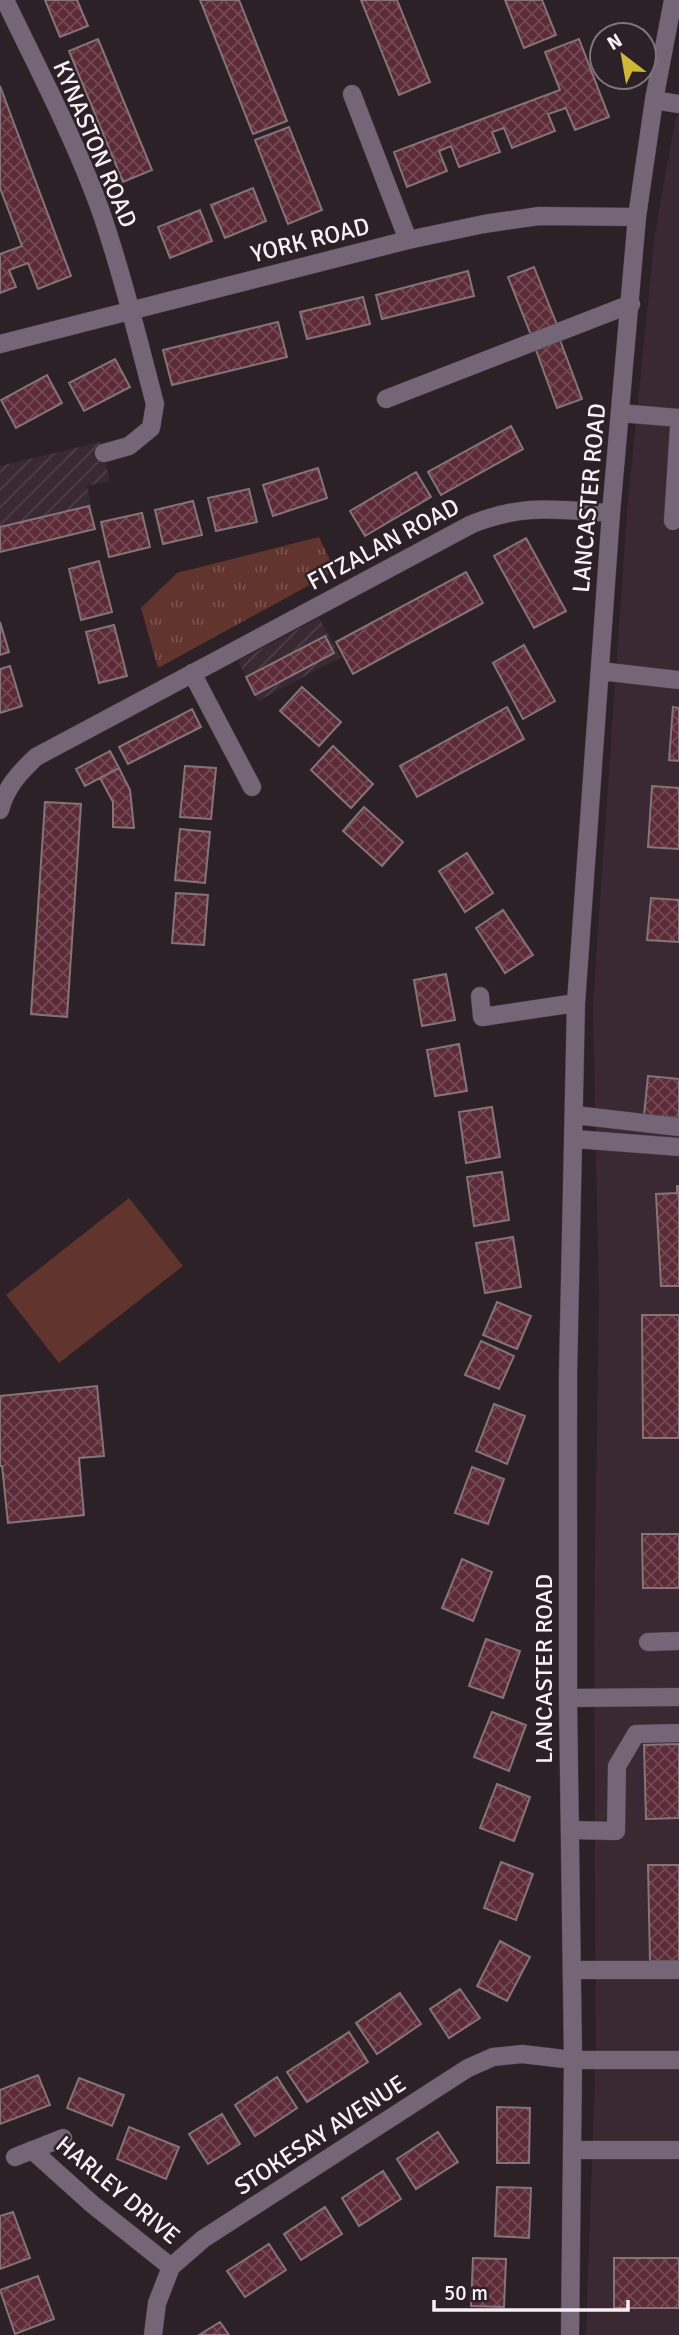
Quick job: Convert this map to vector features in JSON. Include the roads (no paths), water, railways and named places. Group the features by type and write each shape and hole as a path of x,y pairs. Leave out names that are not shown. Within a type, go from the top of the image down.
{"street":[{"name":"KYNASTON ROAD","path":"5,0 75,146 99,207 155,404 151,428 129,446 104,453"},
{"name":"LANCASTER ROAD","path":"570,2335 573,2060 568,1698 568,1375 576,1003 611,513 638,217 654,100 673,0"},
{"path":"352,94 408,240"},
{"path":"654,100 679,103"},
{"name":"YORK ROAD","path":"0,344 484,223 539,216 638,217"},
{"path":"386,399 631,304"},
{"path":"620,413 679,418"},
{"path":"673,521 679,426"},
{"name":"FITZALAN ROAD","path":"0,810 3,797 17,774 36,757 472,524 500,513 533,508 611,513"},
{"path":"600,671 679,680"},
{"path":"192,673 252,787"},
{"path":"480,996 482,1017 576,1003"},
{"path":"575,1115 679,1127"},
{"path":"575,1139 679,1147"},
{"path":"648,1642 679,1642"},
{"path":"568,1698 679,1697"},
{"path":"570,1830 617,1831 617,1766 636,1734 679,1733"},
{"path":"572,1970 625,1961 679,1970"},
{"name":"STOKESAY AVENUE","path":"153,2335 157,2303 171,2267 203,2239 468,2068 493,2057 522,2054 573,2060 679,2060"},
{"path":"15,2157 63,2138"},
{"name":"HARLEY DRIVE","path":"32,2150 92,2204 171,2267"},
{"path":"572,2150 679,2150"}]}
